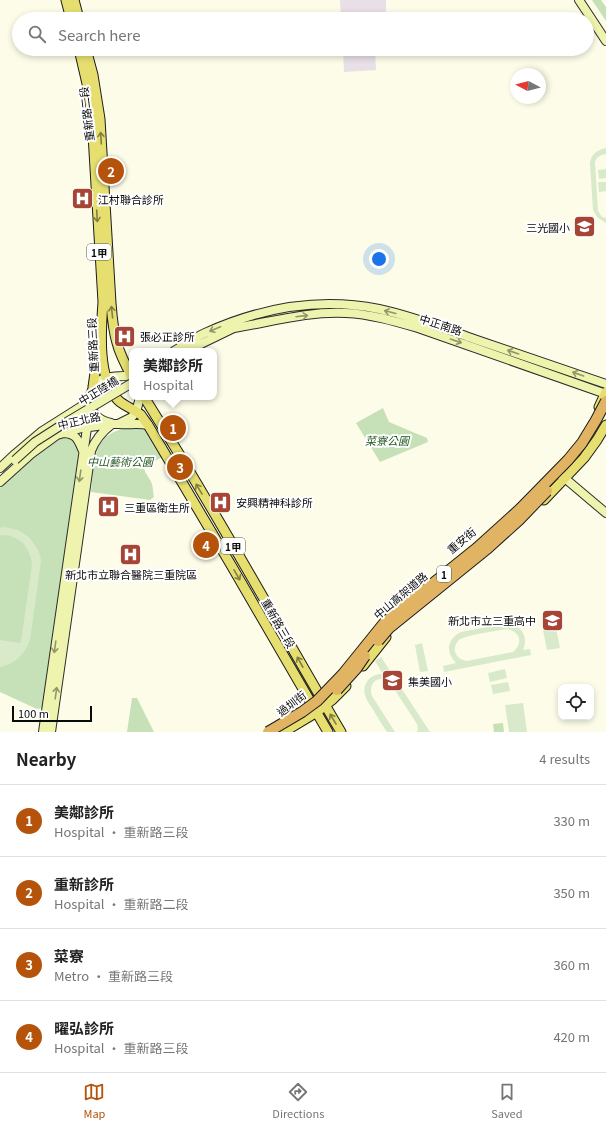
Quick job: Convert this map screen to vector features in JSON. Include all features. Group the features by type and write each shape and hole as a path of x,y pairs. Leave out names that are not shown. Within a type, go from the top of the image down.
{"highway":[{"name":"中山高架道路","path":"268,732 317,701 343,674 385,622 477,548 514,514 568,460 582,443 596,420 606,395"},
{"name":"中山高架道路","path":"279,731 308,716 327,701 389,628 482,553 524,515 583,452 594,438 606,416"}],"main road":[{"path":"66,0 69,12"},
{"path":"74,0 77,12"},
{"path":"579,0 587,12"},
{"path":"594,22 606,40"},
{"name":"重新路二段","path":"81,56 90,103 99,177"},
{"name":"重新路二段","path":"88,56 93,75 100,119 99,177"},
{"name":"重新路三段","path":"99,177 102,302 101,328 105,378 112,394 125,406 140,415 148,425 232,565 317,712"},
{"name":"重新路三段","path":"99,177 113,327 117,344 129,372"},
{"name":"中正南路","path":"179,348 210,331 265,311 293,306 322,304 348,305 392,312 447,329 606,384"},
{"name":"中正南路","path":"234,328 265,311"},
{"name":"中正南路","path":"234,328 302,315 334,313 382,318 448,338 606,395"},
{"name":"中正南路","path":"206,348 263,323"},
{"path":"43,732 101,328"},
{"path":"194,348 234,328"},
{"path":"105,378 129,378"},
{"name":"中正北路","path":"0,468 41,432 88,401 100,380 105,378"},
{"name":"中正陸橋","path":"0,474 35,442 129,380"},
{"path":"92,392 90,404 93,412 98,418 105,422 115,424 148,425"},
{"name":"重安街","path":"319,696 383,619 478,542 512,511 567,456 581,438 606,395"},
{"path":"136,412 139,400"},
{"name":"重新路三段","path":"146,400 263,596 325,706"},
{"name":"中正北路","path":"0,482 31,454 57,435 87,428 115,424 132,417 136,412"},
{"path":"51,732 92,447 102,433 115,424"},
{"name":"1","path":"325,706 349,683 392,630 500,543 530,514 587,454 606,424"},
{"path":"64,433 70,434 78,439 83,451"},
{"path":"554,469 606,513"},
{"name":"過圳街","path":"279,731 283,723 306,708 319,696"},
{"name":"過圳街","path":"279,731 287,730 325,706"},
{"name":"1甲","path":"325,706 341,732"},
{"name":"1甲","path":"317,712 328,732"}],"shaded area":[{"path":"340,0 386,0 386,12 341,12"},
{"path":"343,56 375,56 376,70 344,72"}],"green space":[{"path":"592,0 601,0 606,7 606,21"},
{"path":"606,148 606,154 596,159 595,163 598,211 602,217 606,218 606,223 597,217 593,210 590,163 595,153"},
{"path":"606,169 606,178 599,179 598,170"},
{"path":"598,182 606,182 606,191 599,192"},
{"name":"菜寮公園","path":"383,408 389,422 427,438 428,442 380,462 356,423"},
{"name":"中山藝術公園","path":"130,427 146,428 162,457 144,468 152,484 154,497 150,500 91,492 93,469 97,450 108,435 117,430"},
{"path":"63,436 72,438 78,448 78,457 43,706 42,708 37,709 0,692 0,488 24,464 56,439"},
{"path":"5,527 18,530 29,537 37,548 41,561 30,640 19,658 5,666 0,667 0,640 20,643 21,641 32,565 26,547 18,539 7,535 0,535 0,528"},
{"path":"507,623 512,624 522,632 525,640 523,650 530,649 531,655 444,672 443,666 456,663 452,659 449,646 453,638 461,632","holes":["506,629 515,632 519,638 519,645 513,652 467,661 457,656 455,652 456,644 462,638"]},
{"path":"555,623 560,648 547,650 542,625"},
{"path":"422,643 428,671 420,672 415,645"},
{"path":"381,657 430,732 417,732 417,724 391,684 383,679 379,679 373,683 371,687 372,696 395,732 387,732 382,725 364,692 364,688 369,679 376,675 383,674 375,661"},
{"path":"505,669 507,678 490,682 488,673"},
{"path":"508,682 510,691 493,694 491,685"},
{"path":"132,698 137,698 154,732 127,732"},
{"path":"523,703 527,732 509,732 505,705"},
{"path":"503,723 504,732 494,732 493,724"}],"place":[{"name":"重新診所","path":"111,171"},
{"name":"江村聯合診所","path":"82,199"},
{"name":"三光國小","path":"585,227"},
{"name":"張必正診所","path":"124,336"},
{"name":"美鄰診所","path":"173,428"},
{"name":"菜寮","path":"180,467"},
{"name":"安興精神科診所","path":"220,502"},
{"name":"三重區衛生所","path":"109,507"},
{"name":"曜弘診所","path":"206,545"},
{"name":"新北市立聯合醫院三重院區","path":"131,554"},
{"name":"新北市立三重高中","path":"552,620"},
{"name":"集美國小","path":"392,681"}]}
